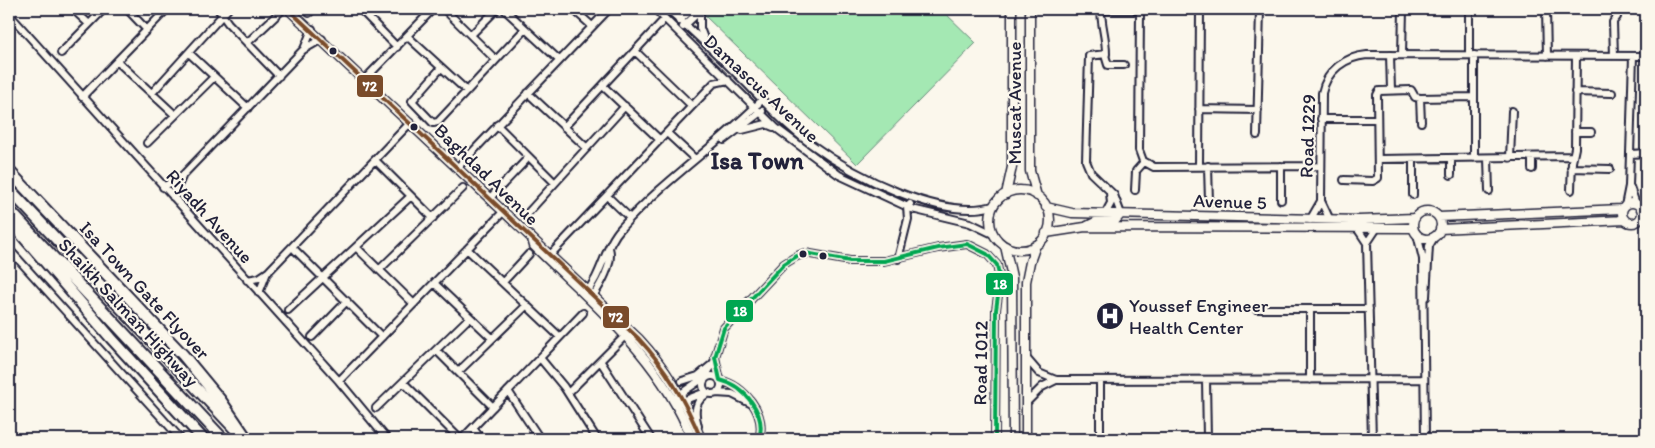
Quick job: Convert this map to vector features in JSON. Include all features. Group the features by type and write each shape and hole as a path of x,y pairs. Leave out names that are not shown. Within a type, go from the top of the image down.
{"main road":[{"name":"Isa Town Gate Flyover","path":"9,171 205,380 232,416 246,439"},
{"name":"Shaikh Salman Highway","path":"9,189 246,439"},
{"name":"Shaikh Salman Highway","path":"9,210 223,439"},
{"path":"9,220 111,338 203,439"}],"street":[{"path":"74,9 89,24"},
{"path":"61,53 104,9"},
{"path":"127,9 148,30"},
{"path":"82,97 167,9"},
{"path":"218,9 279,76"},
{"path":"152,93 228,9"},
{"path":"247,43 283,9"},
{"name":"Baghdad Avenue","path":"288,9 322,38 503,212 551,254 644,356 678,400 701,439"},
{"path":"365,80 433,9"},
{"path":"444,9 496,60"},
{"path":"471,35 496,9"},
{"path":"504,9 559,60"},
{"path":"573,9 592,26"},
{"path":"457,168 609,9"},
{"name":"Damascus Avenue","path":"655,9 677,28 776,128 839,174 907,207 970,223 993,234"},
{"path":"670,10 681,9"},
{"path":"683,23 692,9"},
{"name":"Muscat Avenue","path":"1006,194 1012,167 1012,9"},
{"name":"Muscat Avenue","path":"1030,9 1030,171 1037,196"},
{"path":"1124,65 1108,65 1105,55 1106,35 1101,28 1101,9 1140,9 1138,121 1139,154 1144,162 1154,167 1321,166"},
{"path":"1199,166 1200,9"},
{"path":"1257,135 1260,9"},
{"path":"1402,55 1403,9"},
{"path":"1469,9 1474,97 1474,158"},
{"path":"1546,9 1547,56"},
{"path":"1614,56 1614,22 1617,17 1617,9"},
{"path":"364,10 397,47"},
{"name":"Damascus Avenue","path":"670,10 707,44 765,103 812,145 884,185 926,203 956,210 993,206"},
{"path":"677,28 701,10"},
{"path":"701,10 700,28 707,44"},
{"name":"Riyadh Avenue","path":"9,14 339,381 387,439"},
{"path":"564,127 661,23"},
{"path":"303,50 312,29"},
{"path":"441,68 413,98 413,104 432,122 438,122 525,29"},
{"path":"407,36 466,91"},
{"path":"163,187 182,176 303,50 322,38"},
{"path":"635,51 692,106"},
{"path":"189,53 248,108"},
{"path":"1085,227 1095,222 1114,222 1121,214 1114,195 1091,173 1086,160 1089,56 1105,55"},
{"path":"1390,55 1391,90"},
{"name":"Road 1229","path":"1330,220 1321,201 1321,119 1324,86 1337,66 1359,56 1646,56"},
{"path":"1571,190 1575,132 1576,56"},
{"path":"1624,220 1624,208 1630,186 1632,56"},
{"path":"117,61 176,115"},
{"path":"551,254 714,82 716,67"},
{"path":"146,143 214,77"},
{"path":"714,82 728,80"},
{"path":"603,86 660,140"},
{"path":"1344,180 1375,180 1379,176 1378,92 1411,90 1415,97 1420,98 1474,97"},
{"path":"1576,92 1612,92"},
{"path":"528,93 587,148"},
{"path":"1420,98 1421,122"},
{"path":"734,133 765,103"},
{"path":"525,216 625,106"},
{"path":"1199,108 1258,110"},
{"path":"589,295 606,270 610,248 616,234 630,218 695,159 758,110"},
{"path":"1510,158 1512,112"},
{"path":"1321,119 1377,119"},
{"path":"247,280 259,278 268,272 410,123"},
{"path":"716,143 734,133 766,124 776,128"},
{"path":"497,125 555,183"},
{"path":"1575,132 1591,132"},
{"path":"667,133 695,159"},
{"path":"1630,154 1646,153"},
{"path":"1379,159 1573,156"},
{"path":"490,199 529,157"},
{"path":"1532,157 1532,169"},
{"path":"1488,158 1489,191"},
{"path":"1413,159 1413,195"},
{"path":"1451,159 1451,175"},
{"path":"375,160 432,218"},
{"path":"1135,190 1136,171 1144,162"},
{"path":"1208,166 1209,202"},
{"path":"1281,166 1281,200"},
{"path":"1572,168 1610,169"},
{"path":"173,198 182,176"},
{"path":"1440,229 1624,220 1631,223 1643,219 1640,206 1630,186"},
{"path":"379,270 463,188"},
{"path":"1105,214 1112,199 1107,188"},
{"path":"1026,439 1026,282 1036,245 1046,233 1049,217 1046,206 1037,196 1022,191 1006,194 993,206 990,220 993,234 1005,246 1021,250 1036,245"},
{"path":"288,310 319,280 324,279 411,196"},
{"path":"607,196 630,218"},
{"name":"Road 1229","path":"1310,220 1321,201"},
{"path":"898,259 908,219 907,207 915,203 926,203"},
{"name":"Avenue 5","path":"1046,206 1072,213 1310,220 1415,218"},
{"path":"1425,439 1422,252 1415,231 1415,218 1420,213 1428,211 1438,217 1640,206"},
{"path":"908,219 919,210"},
{"path":"339,381 503,212"},
{"path":"1424,301 1428,289 1429,246 1440,229 1438,217"},
{"name":"Avenue 5","path":"1046,233 1085,227 1377,228 1415,231"},
{"path":"1357,228 1367,243 1372,439"},
{"path":"1367,243 1377,228"},
{"path":"1415,231 1425,238 1435,236"},
{"name":"Baghdad Avenue","path":"532,239 534,246 642,342 669,377 692,439"},
{"name":"Road 1012","path":"720,380 714,360 720,337 729,320 784,264 797,256 805,253 865,261 898,259 938,248 967,244 987,254 996,265 1000,281 996,310 994,439"},
{"path":"292,246 382,336"},
{"path":"902,246 908,256"},
{"path":"1005,246 1012,277 1013,439"},
{"path":"357,248 414,304"},
{"path":"9,249 181,439"},
{"path":"467,249 560,337"},
{"path":"503,282 528,254"},
{"path":"259,293 268,272"},
{"path":"434,283 492,338"},
{"path":"312,337 347,301"},
{"path":"458,372 527,305"},
{"path":"1256,309 1368,309"},
{"path":"1310,309 1310,380"},
{"path":"403,382 461,439 583,313"},
{"path":"376,408 470,317"},
{"path":"568,393 621,340"},
{"path":"436,350 493,408"},
{"path":"540,358 568,393 597,439"},
{"path":"1027,358 1039,373 1056,380 1424,380"},
{"path":"710,392 703,384 714,360"},
{"path":"682,381 698,376 714,360"},
{"path":"601,362 651,439"},
{"path":"678,400 695,383 713,376 741,390 753,406 760,420 759,439"},
{"path":"669,377 695,383"},
{"path":"701,439 695,411 699,400 721,386 720,380"},
{"path":"1026,403 1042,387 1056,380"},
{"path":"1100,380 1100,439"},
{"path":"1206,380 1207,439"},
{"path":"508,391 540,439"},
{"path":"678,400 710,392 732,394 753,406"},
{"path":"473,428 481,439"}],"green space":[{"path":"709,9 941,9 976,43 857,164 703,14"}],"transit line":[{"name":"72","path":"288,9 639,339 658,362 674,386 689,412 701,439"},
{"name":"18","path":"759,439 761,429 757,410 745,394 729,383 720,380 715,357 724,328 784,264 805,253 850,261 884,261 938,248 967,244 987,254 997,265 1000,281 996,310 995,439"}],"place":[{"name":"Youssef Engineer Health Center","path":"1110,316"}],"district":[{"name":"Isa Town","path":"757,161"}]}
